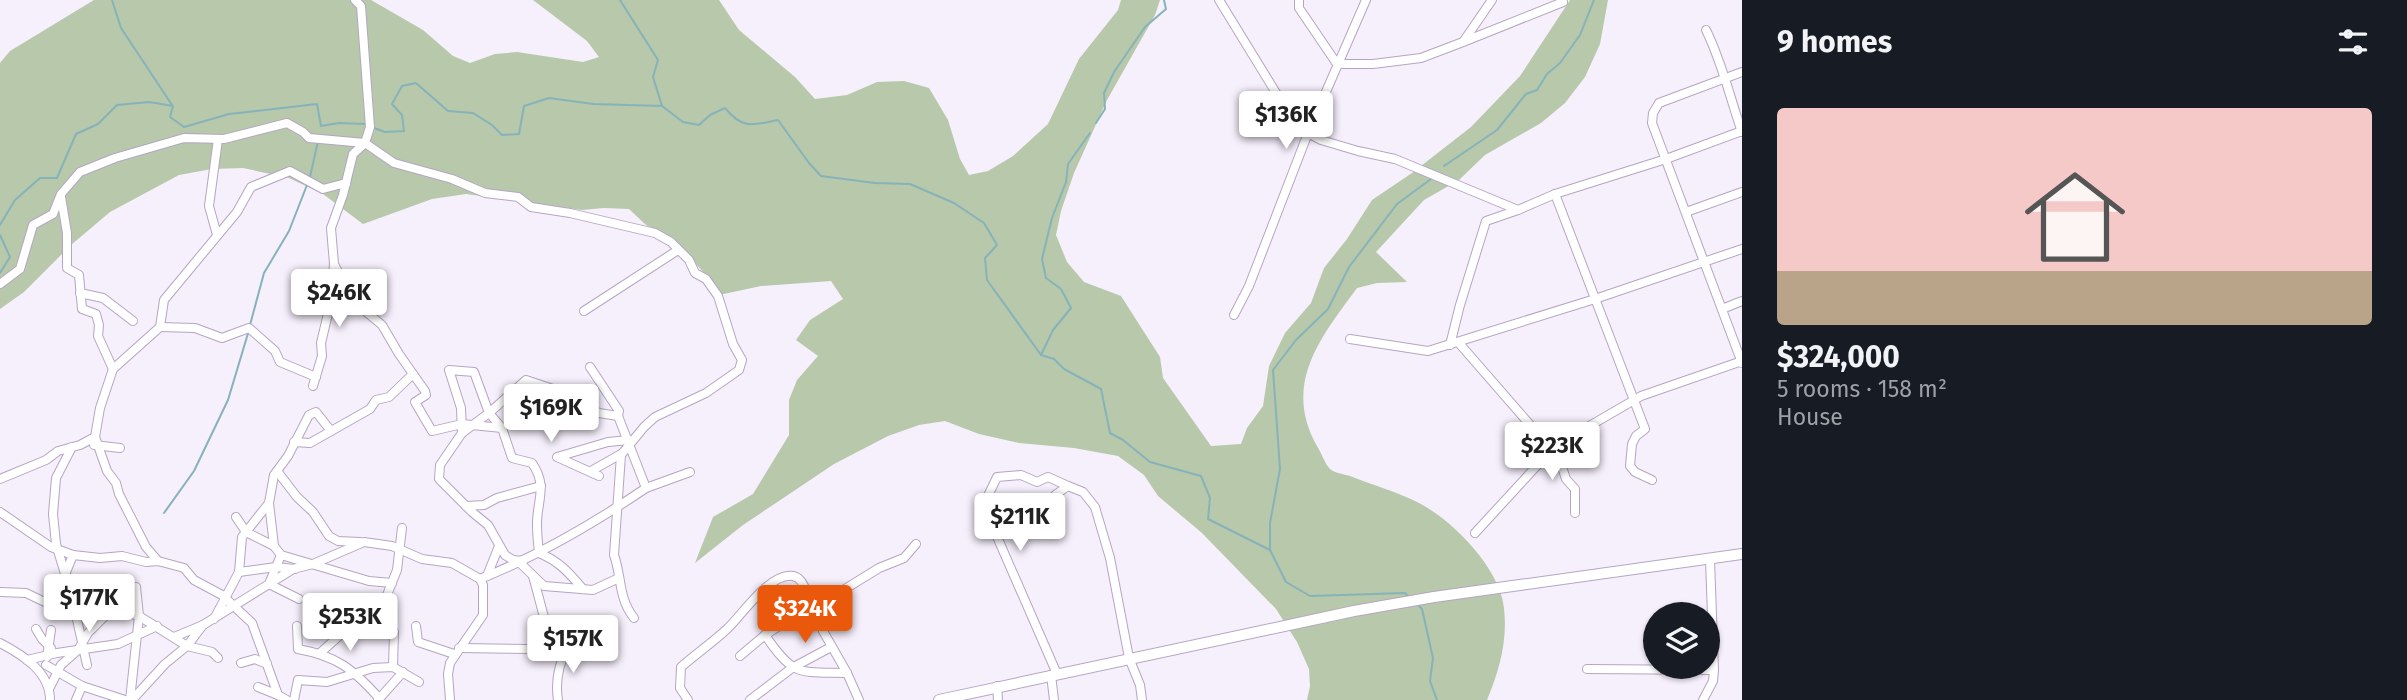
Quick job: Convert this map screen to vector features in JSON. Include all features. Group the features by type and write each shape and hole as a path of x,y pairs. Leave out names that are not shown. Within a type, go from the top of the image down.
{"street":[{"path":"313,386 322,356 321,343 331,302 334,264 331,228 353,154 365,144 370,127 361,6 355,0"},
{"path":"1219,0 1289,114 1308,133 1358,152 1395,159 1518,210"},
{"path":"1299,0 1299,8 1337,64"},
{"path":"1234,316 1249,286 1308,133 1366,0"},
{"path":"1463,42 1492,0"},
{"path":"1337,64 1374,64 1420,58 1563,2"},
{"path":"1454,344 1460,305 1486,221 1555,194 1742,132 1719,57 1706,30"},
{"path":"1475,533 1553,448 1632,400 1742,362 1652,123 1653,113 1659,103 1742,72"},
{"path":"0,284 20,269 33,225 53,214 61,194 80,172 115,158 184,138 218,139 239,136 287,123 303,131 309,138 365,144 394,163 452,179 485,193 518,197 531,207 570,213 655,233 671,242 689,260 695,273 706,279 718,296 733,344 742,360 739,370 706,393 655,417 627,442 621,455 614,555 619,568 621,597 634,618"},
{"path":"217,235 209,206 218,139"},
{"path":"158,561 146,547 118,494 116,483 107,471 97,441 100,408 113,369 160,327 164,300 237,212 251,187 290,171 323,189 346,183"},
{"path":"1686,212 1742,192"},
{"path":"61,194 67,233 67,268 79,275 82,309 96,314 99,325 97,336 113,369"},
{"path":"1555,194 1645,429 1636,436 1632,444 1630,466 1635,472 1652,480"},
{"path":"1350,340 1428,351 1595,299 1742,249"},
{"path":"584,311 678,250"},
{"path":"334,264 353,301 382,325 426,395 415,402 432,431 472,426 502,428"},
{"path":"80,293 103,298 132,321"},
{"path":"1722,309 1742,302"},
{"path":"160,327 195,328 222,338 249,328 275,351 280,362 316,377"},
{"path":"1454,344 1553,448 1566,479 1575,489 1575,513"},
{"path":"590,367 619,411 627,442 646,488"},
{"path":"539,553 537,523 541,486 538,472 532,463 512,458 502,428 489,413 474,372 449,370 461,408 462,429 440,465 439,479 488,524 505,555 522,562 544,586 593,590 619,578"},
{"path":"294,442 310,443 370,409 376,400 389,397 413,374"},
{"path":"472,426 526,380 562,392 599,413 620,419"},
{"path":"274,546 269,503 274,475 289,456 309,415 316,412 331,431"},
{"path":"0,479 76,446 97,441 120,448"},
{"path":"621,455 595,473 557,457 608,442 627,442"},
{"path":"76,446 57,478 53,514 57,548 87,664"},
{"path":"277,471 297,497 313,512 329,536 338,541 392,546 422,559 452,563 484,577 522,562 577,533 646,488 690,472"},
{"path":"1054,700 1054,675 988,516 987,498 997,477 1021,475 1037,482 1048,477 1083,492 1095,507 1110,558 1129,658 1140,685 1142,700"},
{"path":"466,506 484,505 497,498 541,486"},
{"path":"1055,495 1068,486"},
{"path":"214,620 239,572 240,545 246,532 269,503"},
{"path":"0,512 51,547 73,555 100,558 122,556 184,568 194,580 225,598 252,623 278,695"},
{"path":"236,517 246,532 274,546 281,555 369,581 391,583"},
{"path":"0,522 16,523"},
{"path":"393,667 394,632 384,615 385,600 397,570 402,528"},
{"path":"174,637 214,620 296,569 364,542"},
{"path":"688,700 680,688 681,667 729,627 771,584 793,576 798,578 812,600 824,602 879,568 904,558 916,544"},
{"path":"450,700 449,668 457,651 481,622 484,577 499,546"},
{"path":"539,553 565,567 583,589"},
{"path":"939,700 1354,611 1434,597 1742,554"},
{"path":"57,594 73,555"},
{"path":"269,584 281,555"},
{"path":"1710,560 1712,602"},
{"path":"239,572 276,567 296,569"},
{"path":"533,575 552,647"},
{"path":"269,584 299,599"},
{"path":"131,700 139,616 136,587"},
{"path":"0,592 26,593 49,604"},
{"path":"740,656 765,635 817,602"},
{"path":"817,602 823,631 859,700"},
{"path":"75,611 104,617"},
{"path":"49,690 61,664 82,647 88,633 104,617 120,611 139,616 187,646 212,652 218,657"},
{"path":"320,653 339,636 350,617 384,615"},
{"path":"131,700 165,663 187,646 203,625"},
{"path":"27,660 46,660 57,653 82,647 117,643 157,626"},
{"path":"297,626 298,649 320,653 355,672 379,699 403,672"},
{"path":"416,626 418,642 457,651 568,646 606,631"},
{"path":"36,629 57,653"},
{"path":"44,678 51,629"},
{"path":"765,635 781,659 792,668 807,673 847,673"},
{"path":"1,642 27,660 44,678 50,700"},
{"path":"558,700 558,675 568,646"},
{"path":"750,700 792,668 831,647"},
{"path":"241,663 255,659 267,664"},
{"path":"46,660 82,686 123,700"},
{"path":"293,700 298,680 327,682 355,672 393,667 419,682"},
{"path":"1587,669 1643,669"},
{"path":"1703,700 1713,679"},
{"path":"76,700 82,686"},
{"path":"997,686 998,700"},
{"path":"258,687 287,700"},
{"path":"266,700 278,695"}],"green space":[{"path":"94,0 371,0 423,30 453,56 470,63 495,54 517,52 583,62 599,57 587,41 533,0 719,0 739,30 795,77 815,99 847,95 877,82 904,81 929,88 948,120 960,159 969,175 988,171 1013,156 1048,124 1079,59 1118,10 1121,0 1160,0 1155,15 1107,100 1074,173 1056,235 1067,262 1084,282 1121,296 1160,357 1163,378 1211,446 1241,444 1247,428 1263,406 1269,366 1285,333 1311,303 1324,268 1372,200 1471,127 1520,76 1570,0 1608,0 1600,44 1585,77 1565,103 1541,123 1485,155 1459,180 1424,200 1376,252 1407,282 1377,283 1357,288 1319,343 1305,382 1303,402 1307,423 1330,469 1402,495 1432,511 1471,545 1492,573 1503,602 1505,627 1499,664 1487,700 1307,700 1309,669 1297,642 1276,609 1202,533 1158,496 1144,475 1118,456 1074,448 1019,443 979,434 945,421 919,425 888,436 834,464 743,525 695,563 713,517 753,494 789,435 789,400 797,380 818,356 796,340 810,320 843,299 831,281 761,286 719,295 708,277 672,238 646,225 629,209 582,210 466,194 432,199 363,224 323,194 289,178 243,168 212,169 179,175 110,212 71,245 24,292 0,309 0,63 10,51"}],"waterway":[{"path":"112,0 121,28 172,105"},
{"path":"620,0 658,60 653,77 662,106"},
{"path":"1096,123 1105,109 1104,93 1114,72 1145,27 1166,9 1164,0"},
{"path":"1444,166 1497,130 1526,94 1537,90 1580,35 1594,0"},
{"path":"374,128 385,132 404,131 402,115 392,104 402,86 416,83 448,111 473,113 502,135 519,134 524,106 549,98 593,104 662,106 683,122 699,125 710,115 725,108 743,123 778,120 821,176 875,183 910,184 954,203 984,223 997,245 985,258 987,280 1041,355 1054,359 1064,369 1101,389 1110,433 1150,462 1201,476 1210,498 1208,519 1270,550 1286,582 1310,596 1405,593 1408,596"},
{"path":"0,225 15,200 40,178 57,178 76,134 98,124 117,105 149,102 173,106 170,117 184,127 229,114 317,104 321,126 339,123 366,124"},
{"path":"1041,355 1053,330 1071,308 1061,289 1046,278 1042,259 1052,218 1066,182 1068,164 1090,133"},
{"path":"310,177 318,141"},
{"path":"1270,550 1270,523 1280,469 1273,370 1296,340 1328,309 1349,267 1397,204 1431,179"},
{"path":"250,325 264,273 289,231 307,185"},
{"path":"0,235 10,257 0,273"},
{"path":"164,513 194,471 228,400 249,330"},
{"path":"1417,604 1422,609 1433,658 1430,681 1437,700"}]}
